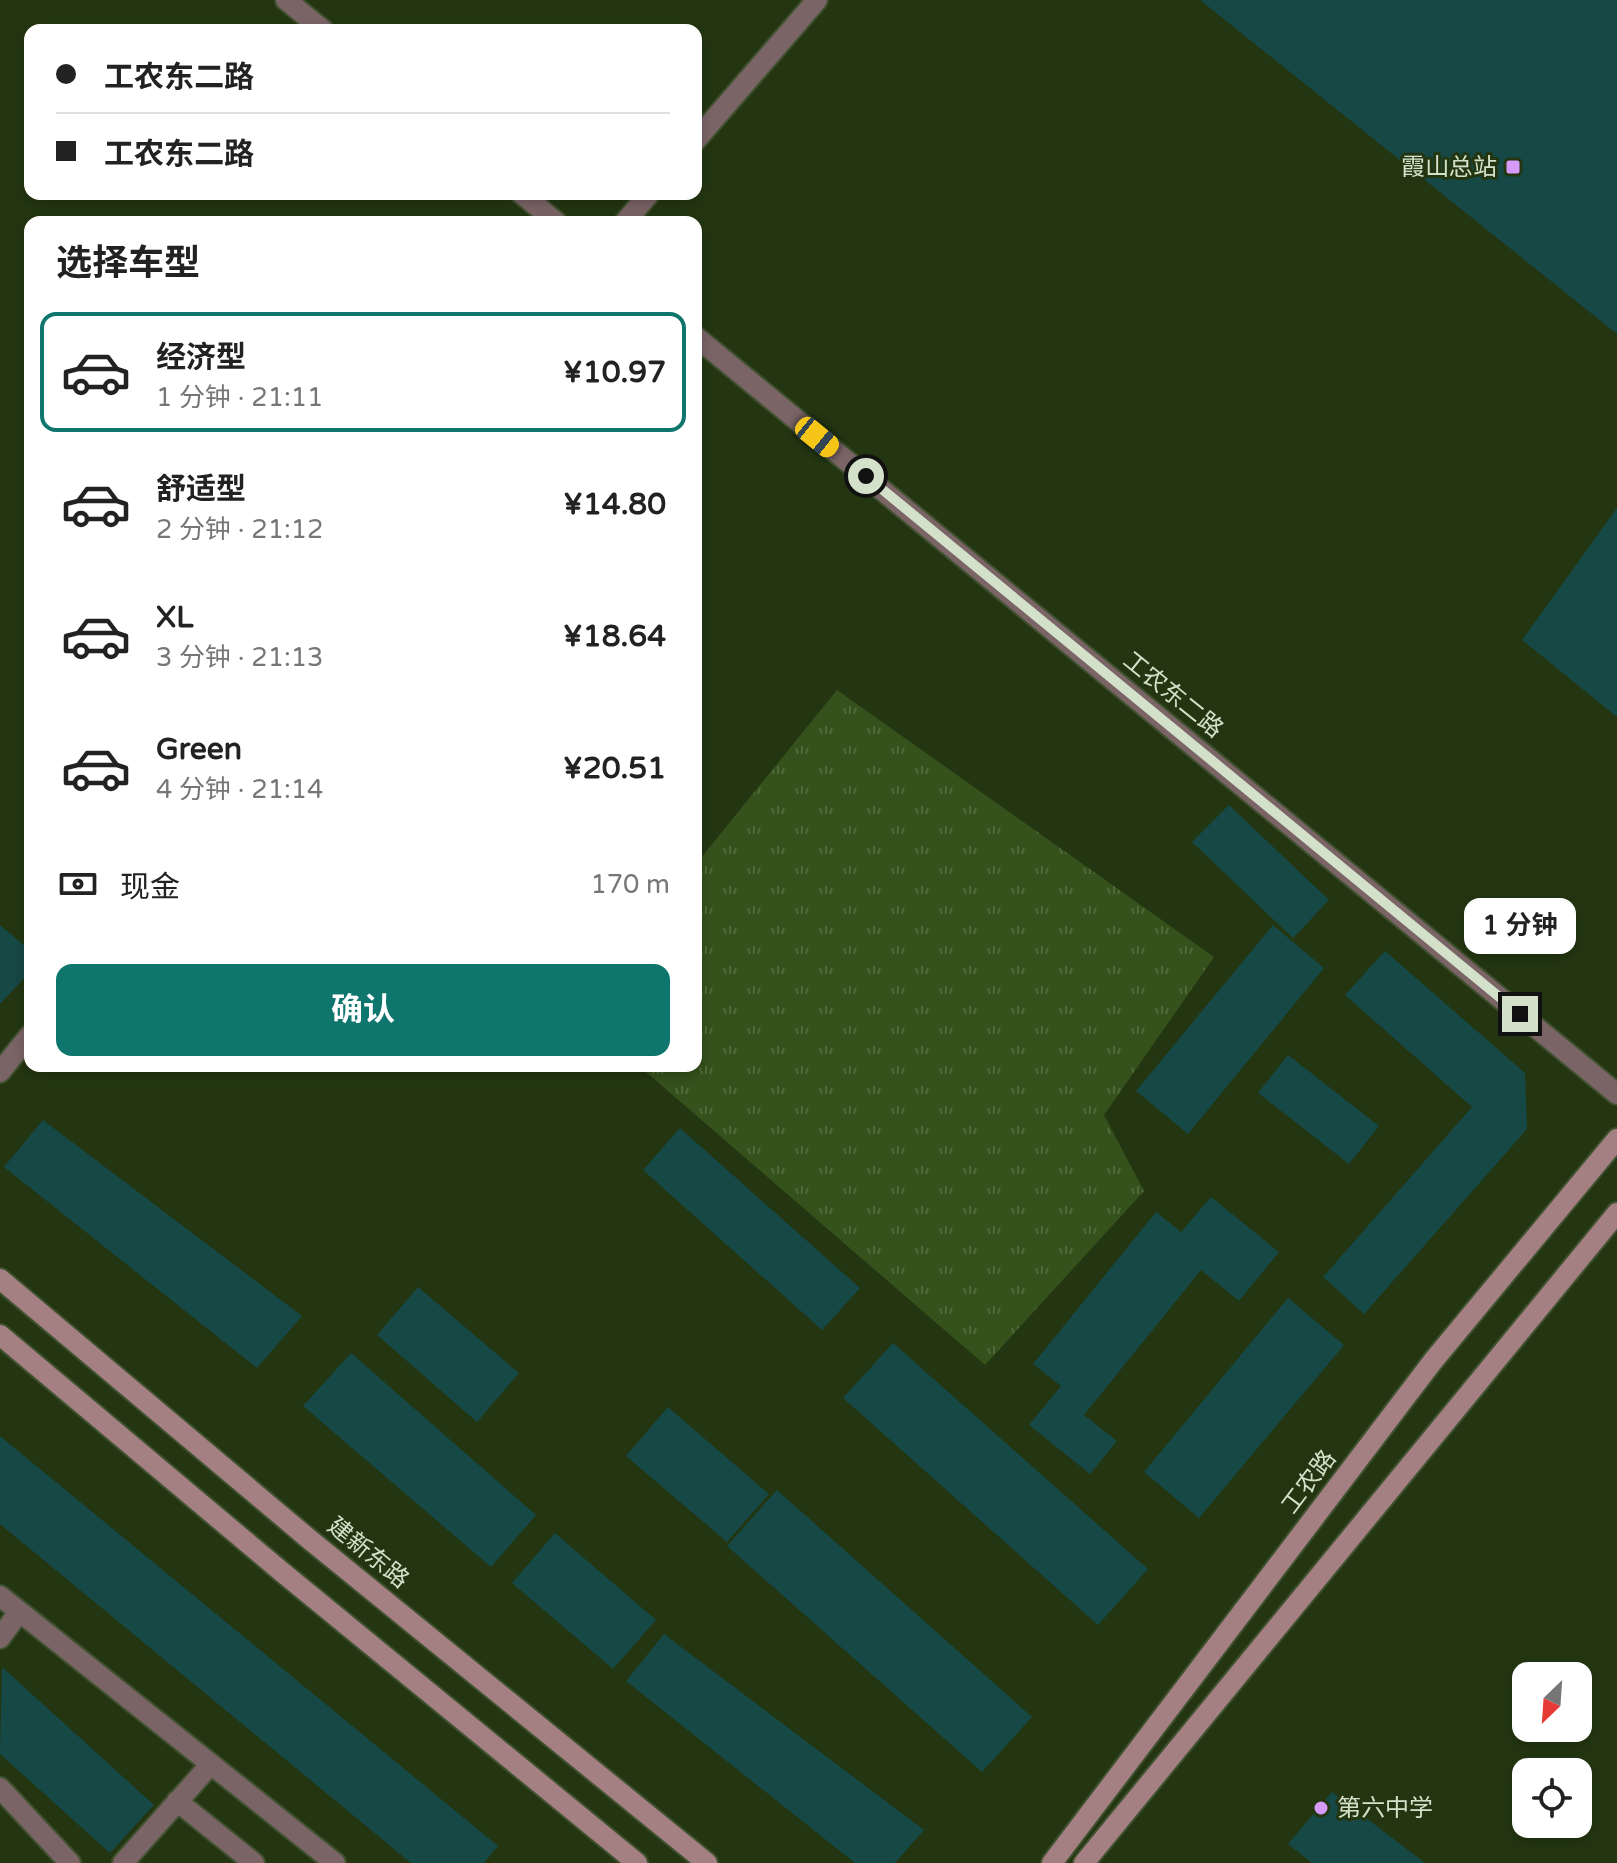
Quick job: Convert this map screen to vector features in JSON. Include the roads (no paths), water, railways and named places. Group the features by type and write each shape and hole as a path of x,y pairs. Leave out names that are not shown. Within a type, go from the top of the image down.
{"street":[{"path":"286,0 316,24"},
{"path":"702,133 817,0"},
{"path":"529,200 549,216"},
{"path":"630,216 644,200"},
{"name":"工农东二路","path":"702,342 1617,1094"},
{"path":"0,1072 24,1042"},
{"name":"工农路","path":"1052,1863 1433,1361 1617,1139"},
{"path":"1084,1863 1617,1213"},
{"name":"建新东路","path":"0,1279 309,1539 707,1863"},
{"path":"0,1335 282,1572 637,1863"},
{"path":"0,1596 335,1863"},
{"path":"0,1638 19,1612"},
{"path":"123,1863 211,1764"},
{"path":"0,1788 70,1863"},
{"path":"177,1801 254,1863"}],"place":[{"name":"霞山总站","path":"1513,167"},
{"name":"第六中学","path":"1321,1808"}]}
